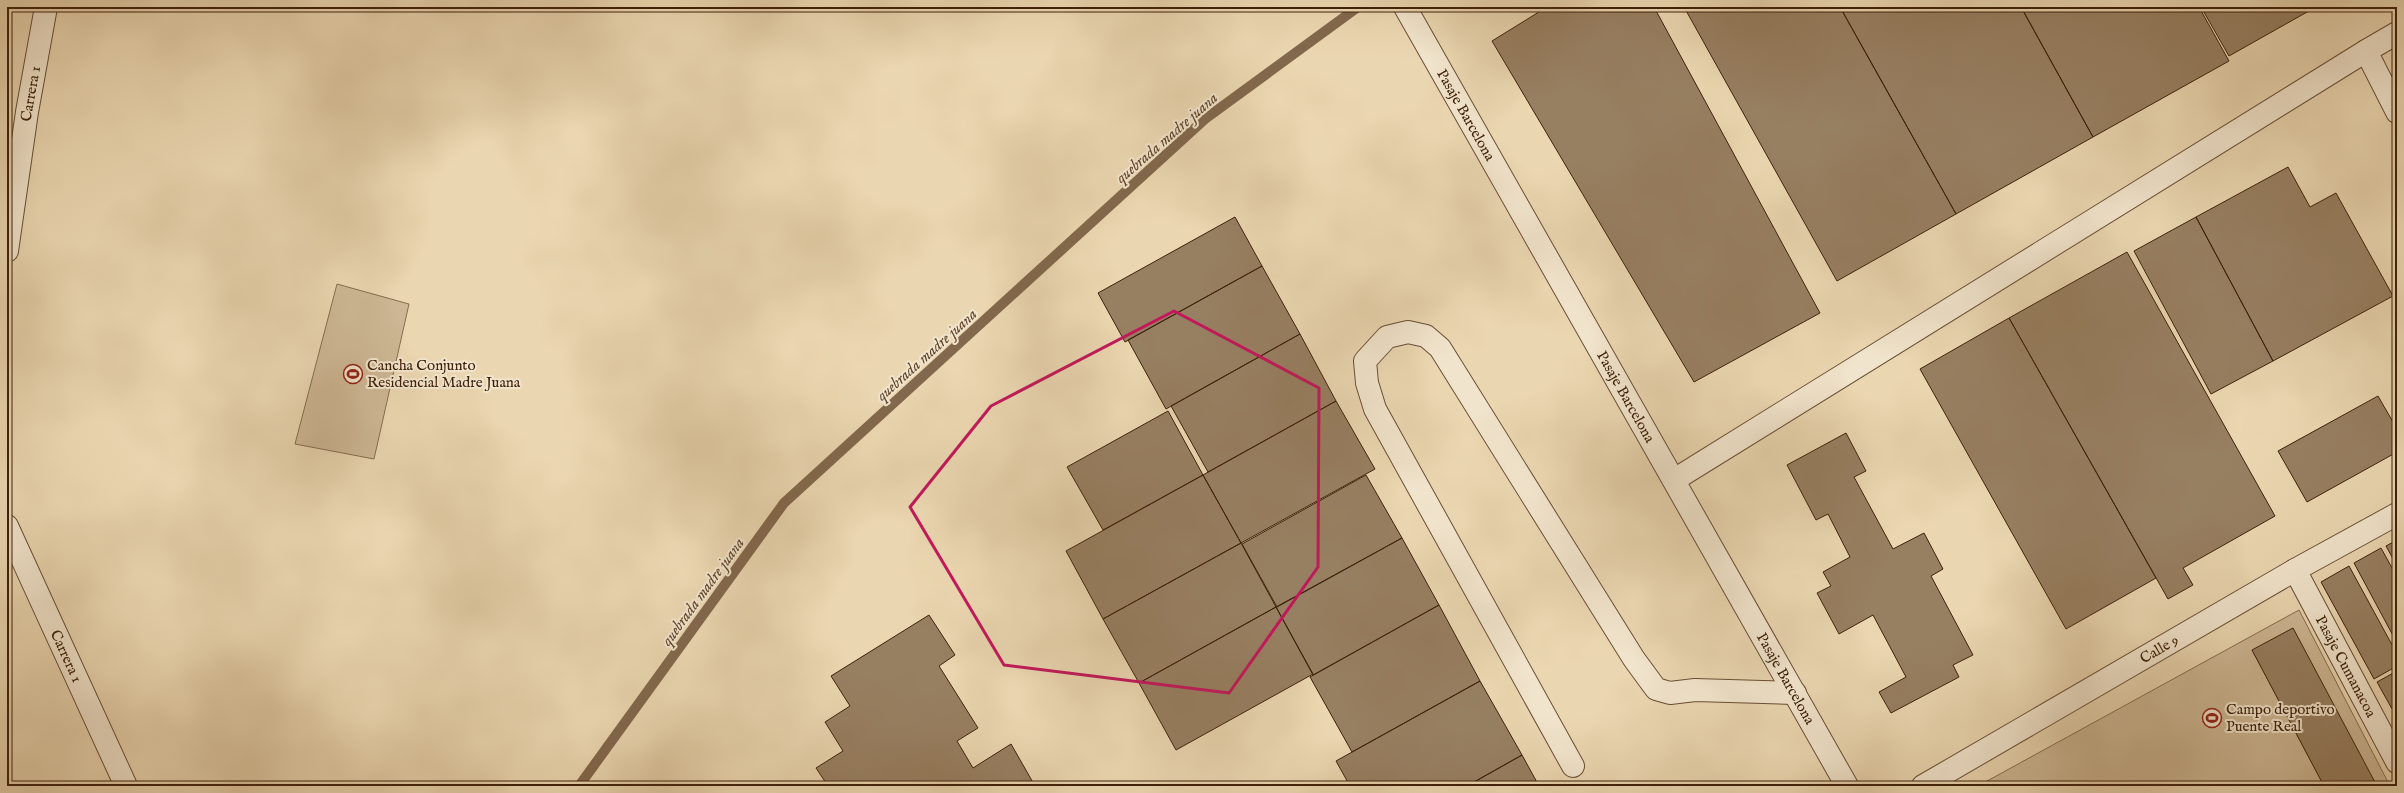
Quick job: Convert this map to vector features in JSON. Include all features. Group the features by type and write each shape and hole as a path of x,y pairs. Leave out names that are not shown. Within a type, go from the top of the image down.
{"street":[{"name":"Carrera 1","path":"7,251 27,112 46,7"},
{"name":"Pasaje Barcelona","path":"1405,7 1847,786"},
{"path":"1674,480 2397,33"},
{"path":"2366,51 2397,112"},
{"path":"1573,766 1375,409 1367,383 1365,361 1387,337 1408,332 1426,336 1440,348 1634,659 1656,689 1670,692 1695,690 1795,693"},
{"name":"Calle 9","path":"1923,786 2295,570 2397,514"},
{"name":"Carrera 1","path":"7,526 126,786"},
{"name":"Pasaje Cumanacoa","path":"2295,570 2397,762"}],"highlighted area":[{"path":"1174,311 1319,388 1318,567 1229,693 1004,665 910,507 991,406"}],"shaded area":[{"name":"Cancha Conjunto Residencial Madre Juana","path":"337,284 409,304 374,459 295,444"},
{"name":"Campo deportivo Puente Real","path":"2299,610 2390,786 2377,786 2252,650 2324,786 1978,786"}],"building":[{"path":"1547,7 1654,7 1820,313 1694,382 1492,41"},
{"path":"1684,7 1840,7 1956,214 1837,281"},
{"path":"1840,7 2021,7 2093,137 1956,214"},
{"path":"2021,7 2199,7 2229,61 2093,137"},
{"path":"2201,7 2316,7 2229,56"},
{"path":"2288,167 2310,207 2336,193 2393,296 2273,361 2196,217"},
{"path":"1235,217 1262,266 1125,342 1098,293"},
{"path":"2196,217 2273,361 2211,394 2134,251"},
{"path":"2127,252 2275,516 2183,568 2193,585 2168,599 2009,318"},
{"path":"1262,266 1300,334 1166,409 1128,340"},
{"path":"2009,318 2156,578 2066,629 1920,369"},
{"path":"1300,334 1336,401 1208,472 1171,406"},
{"path":"2378,396 2397,429 2397,452 2307,502 2278,451"},
{"path":"1336,401 1375,469 1241,543 1203,475"},
{"path":"1168,411 1203,475 1103,530 1067,467"},
{"path":"1846,433 1866,471 1854,477 1893,549 1924,533 1943,569 1931,576 1973,655 1953,665 1959,677 1891,713 1879,692 1906,677 1873,615 1839,634 1817,593 1831,586 1823,572 1850,557 1828,514 1816,520 1787,465"},
{"path":"1203,475 1241,543 1103,619 1066,551"},
{"path":"1366,475 1402,538 1277,607 1242,544"},
{"path":"1402,538 1439,605 1313,675 1276,607"},
{"path":"2397,540 2397,566 2386,546"},
{"path":"1241,543 1276,607 1139,683 1103,619"},
{"path":"2381,548 2397,577 2397,643 2354,563"},
{"path":"2349,566 2397,654 2397,666 2374,679 2321,582"},
{"path":"1439,605 1480,681 1352,752 1310,677"},
{"path":"1276,607 1313,674 1176,750 1139,683"},
{"path":"929,615 955,655 939,666 978,728 957,741 973,768 1011,744 1035,786 828,786 816,768 843,751 825,722 850,706 831,676"},
{"path":"2293,628 2377,786 2324,786 2252,650"},
{"path":"2397,671 2397,707 2392,709 2377,682"},
{"path":"1480,681 1522,755 1467,786 1350,786 1336,761"},
{"path":"1522,755 1539,786 1467,786"}],"waterway":[{"name":"quebrada madre juana","path":"579,786 784,503 1205,119 1358,7"}],"place":[{"name":"Cancha Conjunto Residencial Madre Juana","path":"353,374"},
{"name":"Campo deportivo Puente Real","path":"2212,718"}]}
